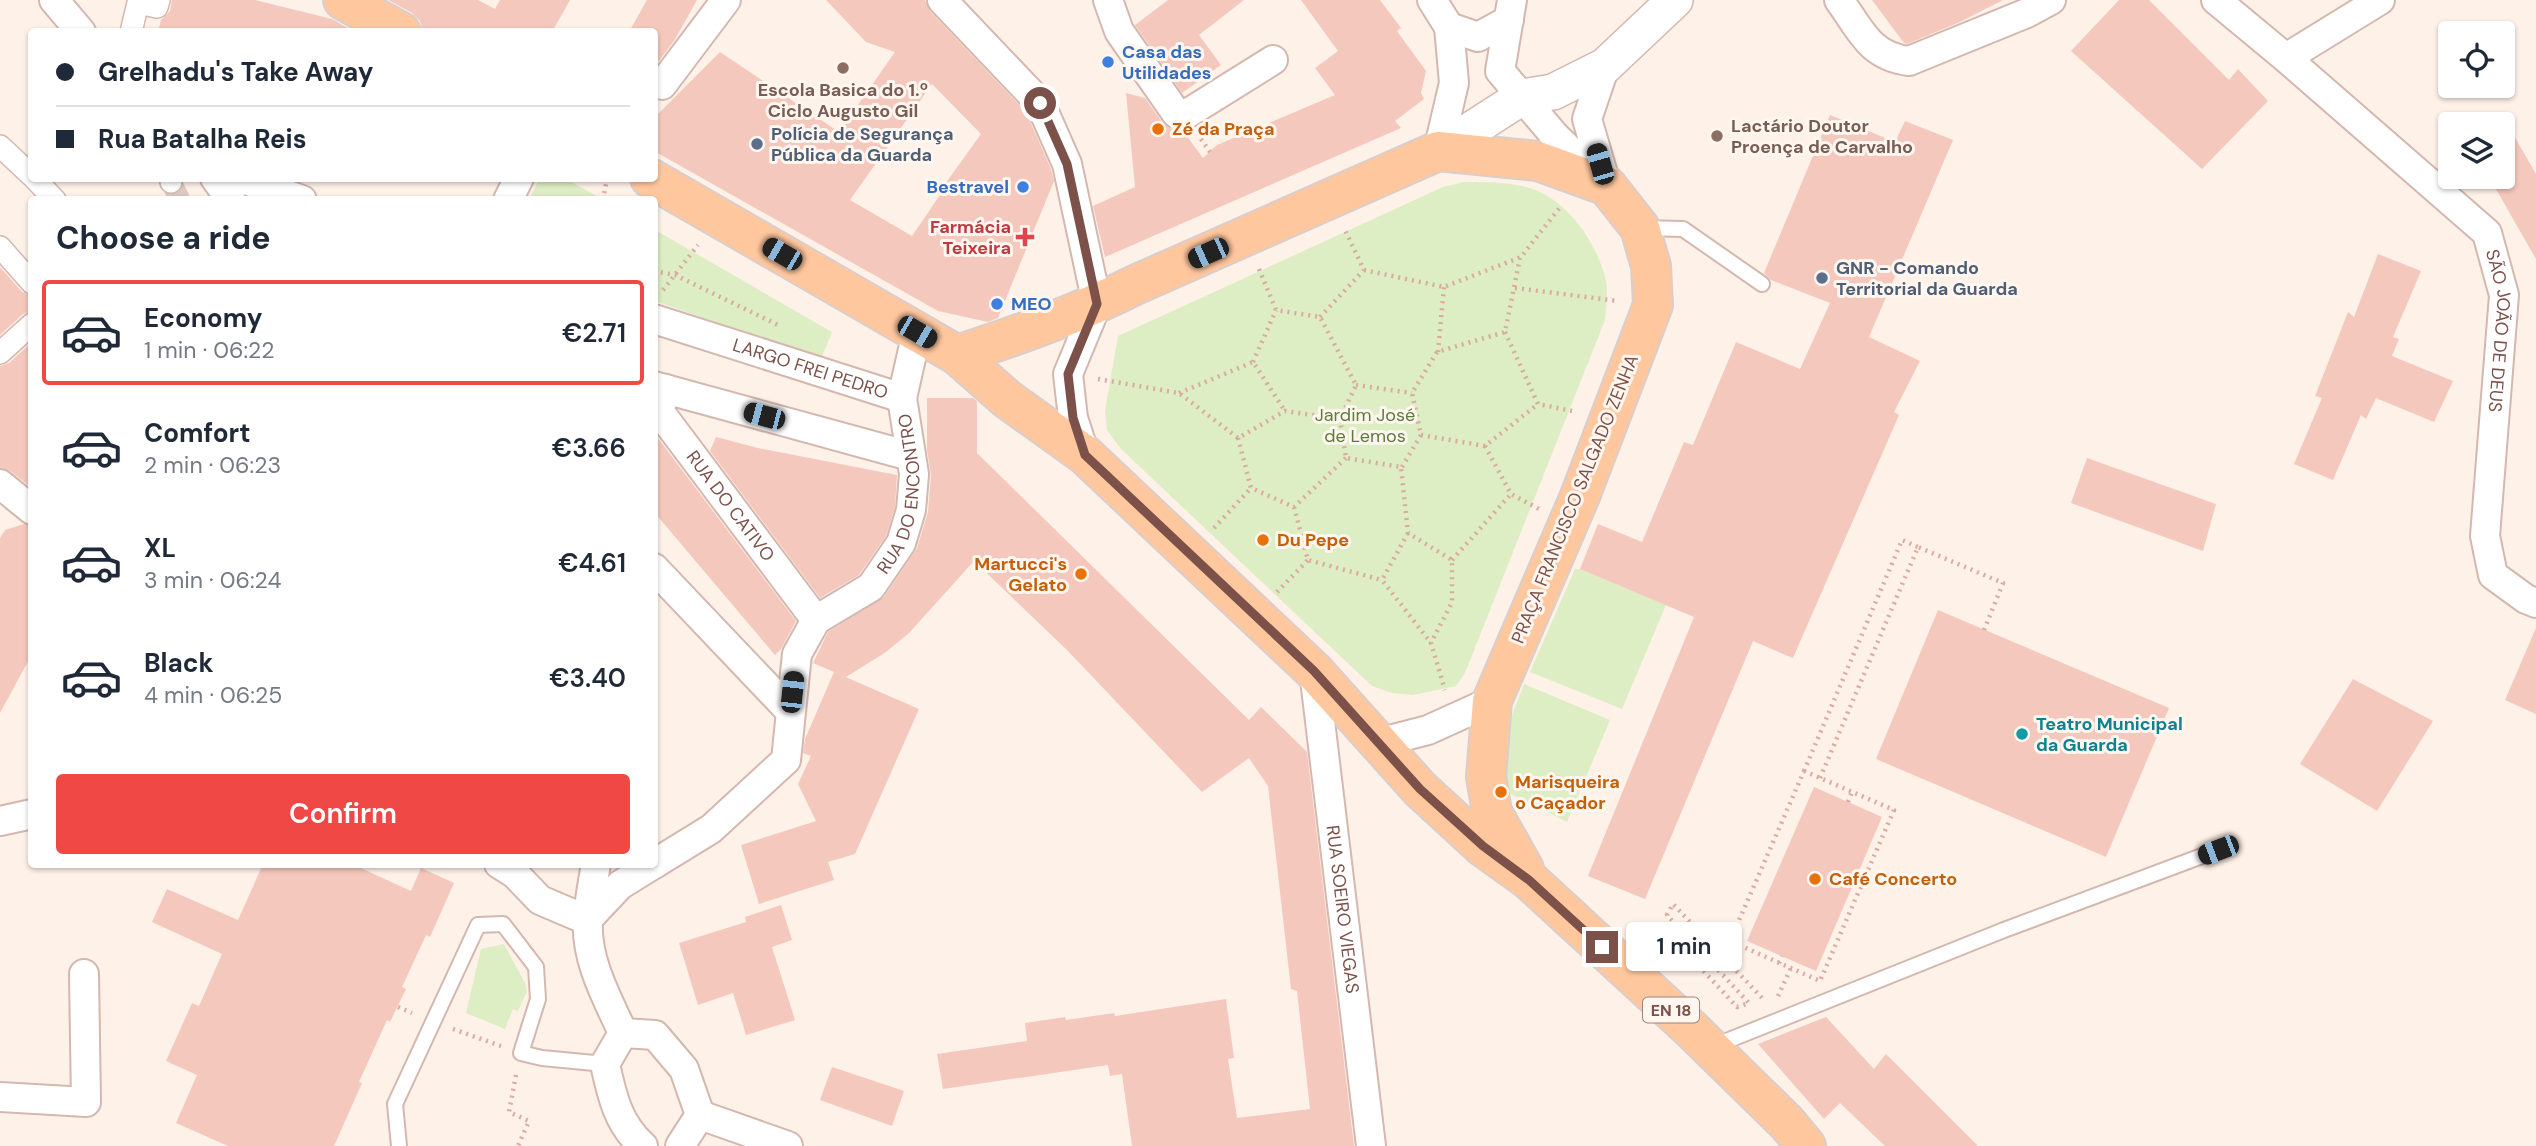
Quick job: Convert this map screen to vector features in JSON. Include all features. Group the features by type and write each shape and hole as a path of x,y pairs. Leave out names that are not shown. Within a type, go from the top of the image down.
{"main road":[{"path":"343,0 394,28"},
{"path":"957,355 1097,304 1438,151 1538,161 1607,186"},
{"name":"EN 18","path":"657,182 957,355 1007,399 1085,455 1314,671 1420,789 1483,846 1529,880 1710,1048 1787,1123 1806,1146"},
{"name":"PRAÇA FRANCISCO SALGADO ZENHA","path":"1529,880 1492,812 1486,777 1492,701 1571,520 1653,305 1651,266 1640,228 1607,186"}],"street":[{"path":"54,0 78,28"},
{"path":"132,28 138,3 157,7 159,0"},
{"path":"658,91 726,0"},
{"path":"942,0 1040,103 1067,164 1097,304 1068,374 1073,418 1085,455"},
{"path":"1108,0 1119,31 1176,113 1185,115 1273,60"},
{"path":"1432,0 1450,27 1454,83 1438,151"},
{"path":"1438,151 1522,97 1553,92 1605,66 1675,0"},
{"path":"1839,0 1874,49 1890,58 1909,61 2028,13 2051,0"},
{"name":"SÃO JOÃO DE DEUS","path":"2216,0 2487,233 2504,295 2485,536 2493,575 2536,603"},
{"path":"2286,58 2379,0"},
{"path":"1450,27 1478,37 1510,10"},
{"name":"PRAÇA FRANCISCO SALGADO ZENHA","path":"1510,10 1500,71 1555,136 1607,186"},
{"name":"PRAÇA FRANCISCO SALGADO ZENHA","path":"1605,66 1587,119 1607,186"},
{"path":"0,146 28,172"},
{"path":"38,182 51,196"},
{"path":"251,182 291,196"},
{"path":"0,247 28,278"},
{"name":"LARGO FREI PEDRO","path":"658,305 902,398 917,332"},
{"path":"0,353 28,328"},
{"path":"660,387 910,456"},
{"name":"RUA DO CATIVO","path":"660,387 659,411 816,620"},
{"name":"RUA DO ENCONTRO","path":"658,862 711,829 786,760 797,654 816,620 871,587 901,543 911,510 914,474 902,398"},
{"path":"0,484 28,507"},
{"path":"658,572 790,712"},
{"name":"RUA SOEIRO VIEGAS","path":"1314,671 1371,1146"},
{"path":"1378,743 1428,730 1492,701"},
{"path":"0,821 28,815"},
{"path":"505,868 515,874 540,900 587,920"},
{"path":"595,868 587,920 590,950 603,990 623,1033"},
{"name":"RUA DO ENCONTRO","path":"587,920 620,886 648,868"},
{"path":"0,1097 86,1102 84,974"},
{"path":"623,1033 605,1064 614,1105 631,1136 643,1146"},
{"path":"623,1033 655,1035 684,1069 700,1115"},
{"path":"680,1146 700,1115"},
{"path":"700,1115 788,1146"}],"lane":[{"path":"1640,228 1683,229 1762,284"},
{"path":"1710,1048 2004,930 2218,850"},
{"path":"399,1146 395,1104 478,925 503,924 536,967 538,999 521,1053 542,1058 605,1064"}],"path":[{"path":"1333,197 1345,231 1364,270"},
{"path":"1538,404 1505,332 1521,257 1561,206 1557,198"},
{"path":"658,305 675,275 694,253 714,215"},
{"path":"1180,393 1253,362 1276,310 1259,271 1256,231"},
{"path":"1364,270 1444,287 1521,257"},
{"path":"1320,317 1364,270"},
{"path":"658,272 675,275 788,330"},
{"path":"1382,580 1408,533 1401,467 1421,435 1412,393 1437,352 1444,287"},
{"path":"1515,288 1653,305"},
{"path":"1276,310 1320,317"},
{"path":"1320,317 1356,384"},
{"path":"1437,352 1505,332"},
{"path":"1253,362 1285,411"},
{"path":"1068,374 1180,393 1238,438 1251,488"},
{"path":"1356,384 1412,393"},
{"path":"1346,458 1340,419 1356,384"},
{"path":"1421,435 1485,446 1538,404 1569,410 1608,424"},
{"path":"1238,438 1285,411 1340,419"},
{"path":"1485,446 1511,494 1530,505 1571,520"},
{"path":"1346,458 1401,467"},
{"path":"1294,508 1346,458"},
{"path":"1251,488 1294,508 1308,560 1382,580 1431,643 1445,690 1428,730"},
{"path":"1189,554 1251,488"},
{"path":"1431,643 1452,602 1452,560 1511,494"},
{"path":"1408,533 1452,560"},
{"path":"1804,771 1894,810 1820,981 1730,941 1902,540 2004,583 1984,629"},
{"path":"1820,778 1918,547"},
{"path":"1848,802 1852,792"},
{"path":"1651,945 1661,925 1737,1007 1749,1003 1667,915 1673,904 1767,1003 1773,1005 1791,968"},
{"path":"1779,963 1782,956"},
{"path":"398,1007 434,1023 521,1053 509,1112 529,1121 518,1146"}],"green space":[{"path":"538,182 571,182 597,196 531,196"},
{"name":"Jardim José de Lemos","path":"1464,182 1505,183 1530,188 1556,202 1567,212 1587,236 1605,277 1605,320 1465,673 1456,686 1413,695 1392,693 1372,686 1120,448 1107,430 1105,411 1118,336 1443,187"},
{"path":"658,232 832,332 821,359 658,302"},
{"path":"1575,569 1666,605 1622,709 1530,672"},
{"path":"1524,684 1610,720 1567,822 1509,793 1505,775 1509,723"},
{"path":"504,944 527,991 518,1011 513,1009 505,1029 466,1013 481,949"}],"building":[{"path":"172,0 255,0 332,19 348,28 159,28 161,20 170,11"},
{"path":"388,0 478,0 495,9 500,0 570,0 554,28 422,28 420,21 412,13"},
{"path":"647,0 697,0 674,41 658,62 658,28 631,28"},
{"path":"826,0 925,0 930,11 1026,112 1051,169 1054,181 998,318 988,322 938,311 658,153 658,114 720,52 839,132 895,52 866,42","holes":["932,84 981,134 940,191 942,192 912,236 850,200"]},
{"path":"1168,0 1244,0 1199,35 1221,65 1182,93 1135,25"},
{"path":"1301,0 1380,0 1401,28 1397,31 1426,71 1421,93 1424,99 1395,121 1401,128 1105,257 1093,206 1135,187 1126,93 1145,98 1162,122 1172,129 1183,131 1203,158 1217,145 1335,95 1315,68 1338,51"},
{"path":"1872,0 2003,0 1907,44"},
{"path":"2119,0 2149,0 2229,80 2238,69 2268,101 2202,169 2071,51"},
{"path":"1830,115 1895,142 1905,121 1953,140 1869,337 1920,361 1894,412 1899,415 1793,658 1753,641 1645,899 1588,876 1694,617 1580,569 1598,524 1642,542 1684,442 1693,445 1736,342 1800,369 1830,303 1771,280 1764,273"},
{"path":"2515,138 2536,174 2536,259 2496,189 2515,189"},
{"path":"2378,254 2421,271 2393,337 2399,339 2392,356 2453,381 2434,422 2376,398 2366,419 2361,415 2333,480 2294,464 2322,398 2315,396 2348,312 2354,317"},
{"path":"0,267 22,292 28,294 28,312 0,335"},
{"path":"28,346 28,485 10,471 0,468 0,366 9,363"},
{"path":"927,398 973,398 977,401 977,453 1249,720 1261,707 1307,752 1354,1146 1132,1146 1122,1074 1110,1076 1108,1065 943,1089 937,1054 1027,1041 1025,1023 1114,1013 1115,1016 1226,999 1234,1058 1228,1059 1237,1118 1310,1109 1297,991 1291,989 1268,786 1249,758 1202,792 1067,650 974,561 909,633 886,652 846,677 813,663 828,632 884,597 917,548 928,512 931,475 927,450"},
{"path":"716,437 758,448 897,475 895,507 886,536 859,575 820,598 710,451"},
{"path":"658,438 796,621 775,655 658,517"},
{"path":"2087,458 2216,504 2203,551 2071,503"},
{"path":"28,525 28,661 0,713 0,538 5,530"},
{"name":"Teatro Municipal da Guarda","path":"1938,610 2169,708 2106,857 1876,759"},
{"path":"2536,628 2536,714 2505,700"},
{"path":"834,672 919,709 855,854 828,862 834,880 759,904 741,845 816,821 798,784 811,756 803,753 805,739"},
{"path":"2353,679 2433,721 2377,811 2300,764"},
{"name":"Café Concerto","path":"1814,787 1882,817 1816,971 1747,941"},
{"path":"261,868 361,868 411,891 421,868 454,883 430,937 426,935 402,987 406,989 390,1022 387,1020 334,1146 228,1146 176,1123 197,1075 166,1061 192,1003 199,1006 222,954 152,922 167,889 238,920"},
{"path":"781,905 792,940 772,947 795,1020 746,1035 733,993 698,1005 679,943 746,922 745,917"},
{"path":"1826,1017 1874,1069 1886,1054 1978,1146 1885,1146 1840,1103 1824,1119 1758,1044"},
{"path":"832,1067 904,1091 892,1126 820,1100"}],"tunnel":[{"path":"171,182 178,196"}],"place":[{"name":"Casa das Utilidades","path":"1108,62"},
{"name":"Escola Basica do 1.º Ciclo Augusto Gil","path":"843,68"},
{"name":"Zé da Praça","path":"1158,129"},
{"name":"Lactário Doutor Proença de Carvalho","path":"1717,136"},
{"name":"Polícia de Segurança Pública da Guarda","path":"757,144"},
{"name":"Bestravel","path":"1023,187"},
{"name":"Farmácia Teixeira","path":"1025,237"},
{"name":"GNR - Comando Territorial da Guarda","path":"1822,278"},
{"name":"MEO","path":"997,304"},
{"name":"Du Pepe","path":"1263,540"},
{"name":"Martucci's Gelato","path":"1081,574"},
{"name":"Teatro Municipal da Guarda","path":"2022,734"},
{"name":"Marisqueira o Caçador","path":"1501,792"},
{"name":"Café Concerto","path":"1815,879"}],"route":[{"path":"1040,103 1067,164 1097,304 1068,374 1073,418 1085,455 1314,671 1420,789 1483,846 1529,880 1602,947"}]}
